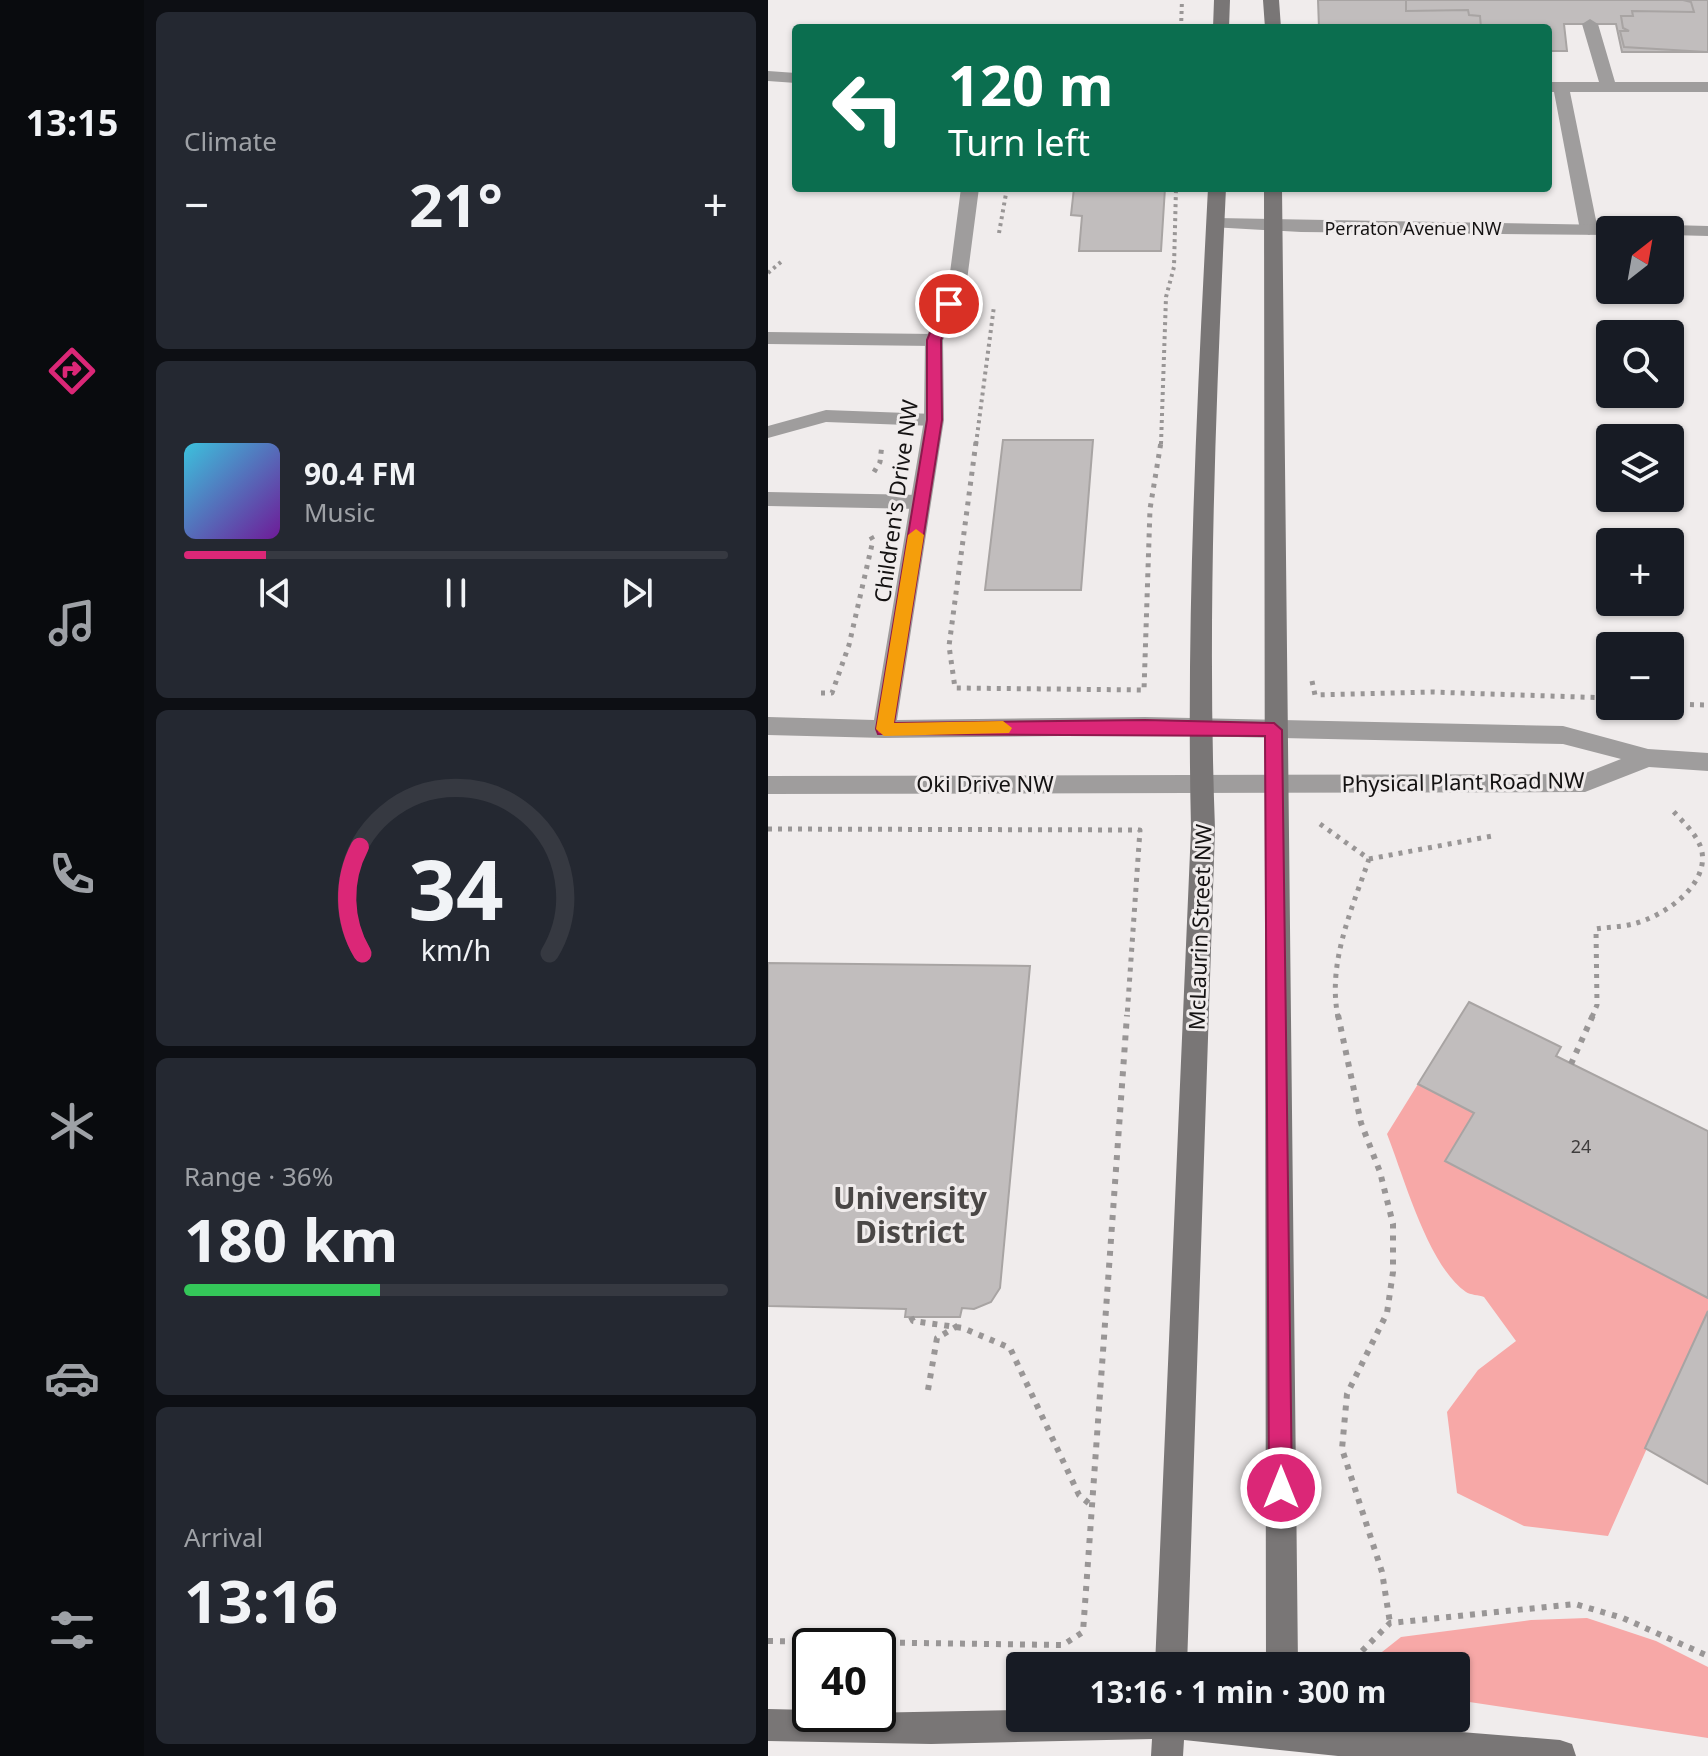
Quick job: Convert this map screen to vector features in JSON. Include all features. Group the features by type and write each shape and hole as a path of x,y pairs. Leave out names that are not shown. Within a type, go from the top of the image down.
{"street":[{"path":"1221,24 1222,0"},
{"path":"1271,0 1273,24"},
{"path":"1590,24 1609,88"},
{"path":"768,76 792,78"},
{"path":"1589,230 1554,87 1708,87"},
{"name":"Children's Drive NW","path":"884,729 934,420 934,340 957,288 969,192"},
{"name":"McLaurin Street NW","path":"1171,1652 1202,781 1203,467 1217,192"},
{"path":"1273,192 1274,782 1282,1652"},
{"name":"Perraton Avenue NW","path":"1217,223 1596,230"},
{"path":"1684,230 1708,231"},
{"path":"768,338 934,340"},
{"path":"768,432 826,416 934,420"},
{"path":"768,499 921,502"},
{"path":"768,726 884,729 1200,727"},
{"name":"Physical Plant Road NW","path":"1200,727 1563,735 1648,758 1708,762"},
{"name":"Physical Plant Road NW","path":"1202,781 1585,783 1648,758"},
{"name":"Oki Drive NW","path":"768,785 1202,781"},
{"path":"768,1725 931,1728 1006,1725"},
{"path":"1167,1756 1168,1732"},
{"path":"1254,1732 1560,1756"}],"path":[{"path":"1181,24 1182,0"},
{"path":"994,306 949,646 955,688 1144,690 1150,509 1161,451 1166,297 1174,267 1176,192"},
{"path":"768,273 782,261"},
{"path":"868,479 877,470 882,451 882,441 872,436"},
{"path":"807,694 832,693 849,645 873,540 868,531"},
{"path":"1312,680 1315,695 1431,692 1596,698"},
{"path":"1684,704 1708,705"},
{"path":"1571,1064 1597,1005 1596,929 1636,924 1667,910 1688,891 1702,871 1704,855 1695,836 1673,811"},
{"path":"1320,824 1369,859 1492,836"},
{"path":"768,829 1140,830 1083,1632 1063,1645 768,1641"},
{"path":"1369,859 1343,933 1336,980 1337,1010 1361,1123 1380,1172 1393,1224 1393,1272 1387,1313 1347,1394 1342,1449 1382,1572 1390,1623"},
{"path":"911,1317 913,1321 960,1325 987,1333 1010,1348 1079,1495 1093,1507"},
{"path":"928,1390 937,1338 960,1325"},
{"path":"1362,1651 1390,1623 1575,1604 1623,1618 1708,1656"}],"shaded area":[{"path":"1418,1084 1474,1113 1446,1162 1708,1298 1708,1311 1608,1536 1524,1526 1457,1493 1447,1412 1478,1370 1516,1341 1484,1297 1468,1293 1452,1280 1429,1242 1409,1196 1387,1134"},
{"path":"1587,1618 1656,1641 1708,1667 1708,1738 1470,1702 1470,1652 1382,1652 1401,1637 1531,1620"}],"building":[{"path":"1318,0 1708,0 1708,52 1622,52 1616,24 1564,24 1567,51 1552,51 1552,24 1319,24"},
{"path":"1406,0 1683,0 1691,2 1694,12 1632,11 1633,16 1621,16 1623,28 1629,31 1620,31 1624,47 1706,52 1622,52 1616,24 1564,24 1567,51 1552,51 1552,24 1481,24 1480,16 1469,15 1468,10 1406,11"},
{"path":"1074,192 1165,192 1161,251 1079,251 1082,216 1071,215"},
{"path":"1003,440 1093,440 1081,590 985,590"},
{"path":"768,963 1030,966 1000,1288 991,1302 974,1309 962,1308 960,1317 905,1317 906,1309 768,1306"},
{"path":"1469,1002 1561,1047 1556,1056 1708,1131 1708,1298 1445,1161 1474,1113 1418,1084"},
{"path":"1708,1311 1708,1484 1645,1448"}],"slow traffic":[{"path":"916,535 884,729 1003,728"}],"district":[{"name":"University District","path":"910,1214"}],"route":[{"path":"949,304 934,340 934,420 884,729 1145,726 1274,730 1281,1488"}]}
